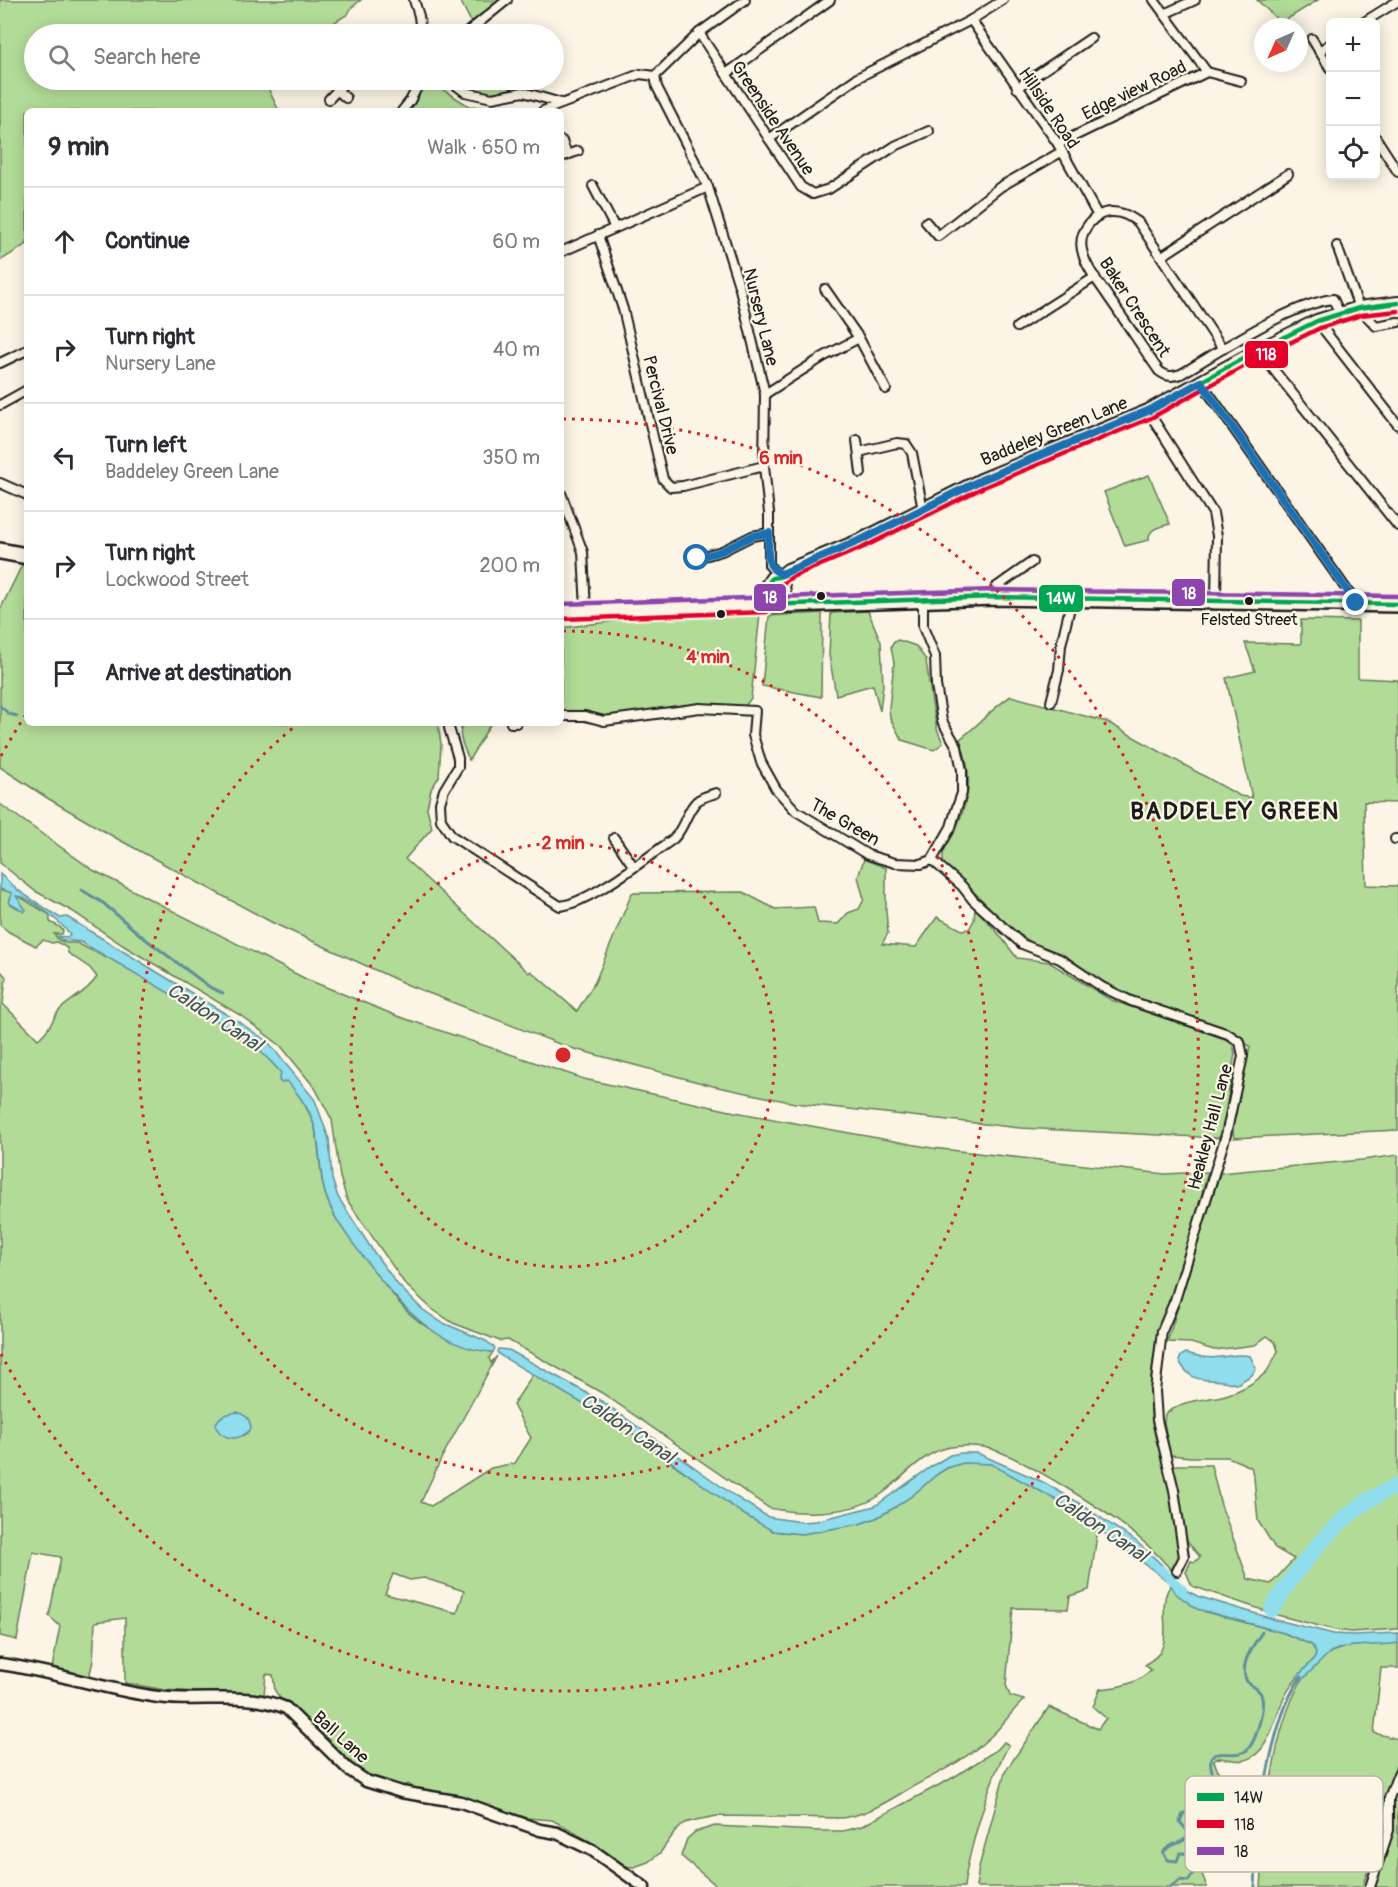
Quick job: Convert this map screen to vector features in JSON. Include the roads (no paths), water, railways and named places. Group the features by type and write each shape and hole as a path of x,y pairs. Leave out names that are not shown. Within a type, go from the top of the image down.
{"highway":[{"path":"0,551 24,555"},
{"path":"564,612 994,597 1398,604"}],"main road":[{"name":"Baddeley Green Lane","path":"780,575 861,540 981,480 1148,411 1258,350 1317,321 1359,308 1398,303"},
{"path":"765,605 766,587 772,578 780,575 786,604"}],"street":[{"path":"414,0 420,24"},
{"path":"477,24 507,0"},
{"path":"550,108 640,74 655,76 699,33 745,0"},
{"path":"726,74 830,0"},
{"path":"768,139 856,78 971,20 1003,0"},
{"name":"Edge view Road","path":"1058,144 1207,72 1154,0"},
{"path":"1164,14 1195,0"},
{"path":"1370,18 1398,1"},
{"name":"Hillside Road","path":"971,20 1058,144 1098,216"},
{"name":"Greenside Avenue","path":"699,33 801,187 813,194 829,189 895,146 929,131"},
{"path":"1017,88 1091,38"},
{"path":"1312,39 1326,62"},
{"path":"1319,51 1326,47"},
{"path":"1207,72 1240,81"},
{"name":"Nursery Lane","path":"655,76 657,87 708,187 740,289 765,394 764,466 770,513 769,565 780,575"},
{"path":"329,99 337,90 346,98"},
{"path":"404,108 416,90"},
{"path":"462,90 492,99 522,92 561,103"},
{"path":"1380,144 1398,172"},
{"path":"564,156 578,151"},
{"path":"926,222 938,236 1000,187 1061,152"},
{"path":"1162,256 1288,174"},
{"path":"593,186 615,228"},
{"path":"564,251 708,187"},
{"path":"1098,216 1112,212 1130,216 1138,222 1223,349"},
{"name":"Baker Crescent","path":"1098,216 1084,231 1082,249 1095,277 1159,371 1173,376 1183,372"},
{"name":"Percival Drive","path":"598,235 622,309 663,479 671,487 683,486 764,466"},
{"path":"1337,246 1359,308 1376,326 1398,322"},
{"path":"1017,327 1095,277"},
{"path":"825,289 859,338 886,389"},
{"path":"1340,314 1333,299 1323,300 1284,316 1183,372 1196,384 1356,603"},
{"path":"1317,321 1398,425"},
{"path":"765,394 823,357 859,338"},
{"path":"1258,350 1398,526"},
{"path":"0,363 24,351"},
{"path":"0,405 24,392"},
{"path":"1148,411 1213,513 1218,536 1216,601"},
{"path":"856,440 861,473"},
{"path":"859,452 897,443 906,444 912,453 923,510"},
{"path":"0,483 24,494"},
{"path":"564,506 583,552 586,610"},
{"path":"697,558 722,551 752,536 769,533"},
{"path":"994,597 995,588 1032,562"},
{"path":"1044,692 1052,698 1072,599"},
{"path":"923,600 923,627 935,656 936,685 942,721 957,747 962,770 962,793 957,810 951,827 932,860"},
{"name":"The Green","path":"564,716 585,716 604,721 700,708 755,711 753,735 761,762 776,789 796,811 868,855 895,863 921,864 932,860"},
{"path":"449,726 459,758 458,767 444,790 441,820 452,836 560,906 569,905 634,867 681,832 690,810 699,799 716,793"},
{"path":"614,838 634,867"},
{"name":"Heakley Hall Lane","path":"932,860 1023,944 1060,959 1102,987 1131,1001 1228,1034 1240,1042 1243,1056 1226,1135 1175,1300 1162,1331 1155,1390 1157,1420 1174,1490 1184,1557 1176,1571"},
{"name":"Ball Lane","path":"0,1664 159,1697 240,1700 276,1704 286,1708 348,1769 366,1781 401,1792 461,1802 521,1824 557,1833 592,1850 644,1887"},
{"path":"1383,1848 1389,1830 1389,1798 1398,1774"},
{"path":"1370,1887 1375,1872"}],"water":[{"path":"0,874 19,891 60,918 67,917 268,1042 315,1100 329,1139 332,1179 338,1197 373,1251 398,1285 422,1309 441,1322 486,1341 495,1348 493,1352 472,1349 435,1332 404,1306 376,1274 333,1213 322,1180 316,1132 308,1111 287,1081 281,1083 279,1080 281,1073 266,1056 238,1033 81,942 63,940 57,936 67,937 70,934 29,900 16,896 26,910 24,912 9,903 12,893 0,889"},
{"path":"498,1349 509,1350 603,1402 736,1497 768,1517 801,1522 816,1521 875,1506 950,1455 977,1453 1043,1482 1074,1500 1137,1542 1161,1564 1170,1576 1166,1580 1060,1502 991,1464 963,1463 947,1468 892,1509 859,1524 802,1534 773,1531 743,1514 626,1429 501,1356 497,1352"},
{"path":"1186,1353 1211,1358 1246,1355 1250,1356 1256,1368 1252,1375 1237,1384 1197,1378 1188,1373 1179,1361"},
{"path":"237,1412 247,1418 251,1429 237,1438 223,1435 215,1426 217,1422 229,1413"},
{"path":"1174,1581 1197,1596 1277,1620 1334,1634 1398,1633 1398,1643 1345,1647 1329,1653 1301,1681 1297,1677 1315,1658 1316,1653 1312,1645 1284,1633 1197,1609 1175,1593 1171,1585"}],"waterway":[{"path":"0,706 9,714 17,716"},
{"path":"82,890 103,903 144,938 211,988 223,993"},
{"path":"1272,1609 1310,1554 1343,1520 1360,1506 1398,1486"},
{"name":"Caldon Canal","path":"1160,1569 1183,1590"},
{"path":"1215,1776 1211,1768 1212,1756 1244,1752 1256,1734 1261,1716 1261,1694 1247,1682 1244,1669 1245,1662 1262,1632"},
{"path":"1266,1776 1280,1721 1301,1677"},
{"path":"1185,1813 1180,1822 1185,1828"},
{"path":"1185,1839 1169,1847 1163,1853 1168,1860 1177,1861 1180,1853 1185,1854"},
{"path":"1170,1887 1180,1880 1188,1881 1195,1872"},
{"path":"1255,1887 1256,1872"}],"place":[{"name":"Felsted Street","path":"1249,601"}],"district":[{"name":"BADDELEY GREEN","path":"1235,811"}]}
